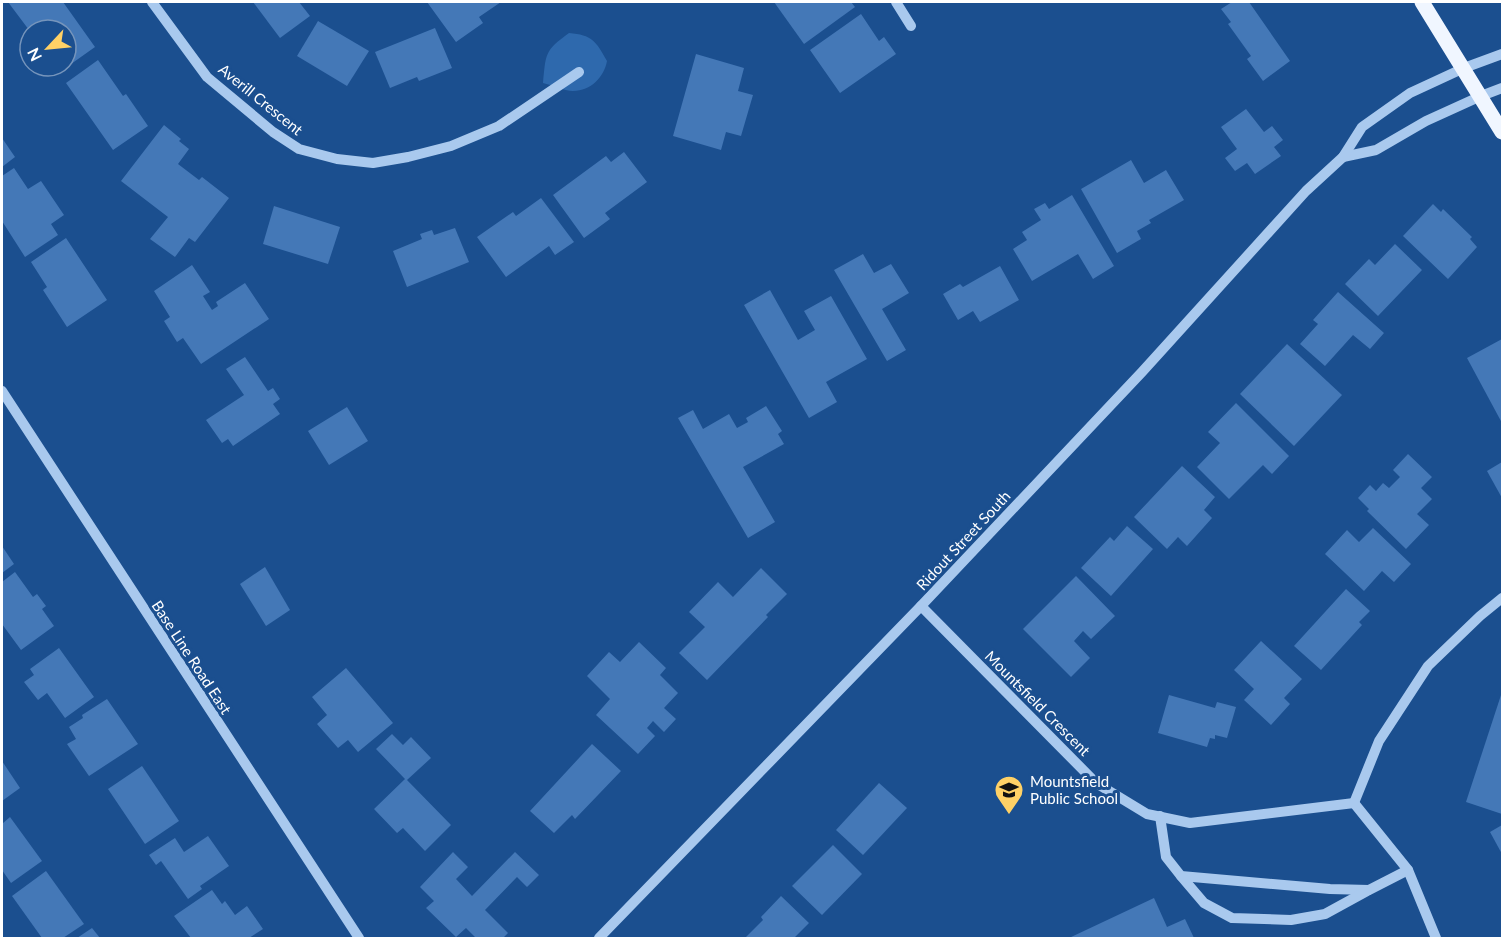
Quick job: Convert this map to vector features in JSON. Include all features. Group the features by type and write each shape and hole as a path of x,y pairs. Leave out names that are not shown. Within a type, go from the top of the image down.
{"main road":[{"path":"1422,2 1503,132"}],"street":[{"name":"Averill Crescent","path":"152,2 207,76 281,138 299,149 337,159 373,163 451,146 499,126 579,72"},
{"path":"896,2 911,27"},
{"name":"Ridout Street South","path":"599,939 921,606 1143,372 1306,190 1343,158 1362,127 1410,93 1464,68 1503,54"},
{"name":"Ridout Street South","path":"1343,158 1376,150 1426,121 1503,88"},
{"name":"Base Line Road East","path":"2,391 359,939"},
{"path":"1436,939 1408,870 1354,803 1379,741 1428,666 1480,616 1503,598"},
{"name":"Mountsfield Crescent","path":"921,606 1096,783 1146,814 1190,822 1354,803"},
{"path":"1160,816 1167,857 1204,903 1232,918 1291,920 1325,914 1408,870"},
{"path":"1181,876 1330,889 1369,890"}],"shaded area":[{"path":"569,33 588,37 600,48 607,61 600,78 585,89 566,90 543,83 548,54 555,44"}],"building":[{"path":"8,2 63,2 74,18 20,18"},
{"path":"253,2 299,2 310,16 280,38"},
{"path":"427,2 501,2 479,17 483,23 456,42"},
{"path":"774,2 851,2 855,7 804,44"},
{"path":"1232,2 1249,2 1290,61 1263,81 1247,59 1251,56 1228,24 1231,22 1221,9"},
{"path":"861,14 879,41 884,37 896,54 840,93 810,50"},
{"path":"318,21 369,51 347,86 297,56"},
{"path":"78,23 95,47 78,59"},
{"path":"435,28 452,68 419,81 417,77 390,88 375,52"},
{"path":"696,54 744,68 738,91 753,95 741,136 726,132 721,150 673,136"},
{"path":"98,60 123,96 126,94 148,126 113,150 66,83 73,78 78,78 78,74"},
{"path":"1246,109 1264,132 1272,126 1283,140 1274,147 1281,156 1255,174 1247,163 1235,171 1225,158 1237,149 1221,127"},
{"path":"164,125 189,149 178,164 199,180 202,177 229,198 195,242 189,238 175,257 150,239 168,217 121,181"},
{"path":"2,138 15,157 2,167"},
{"path":"624,152 647,182 605,213 610,219 584,238 553,195 606,156 611,162"},
{"path":"1131,160 1144,183 1166,170 1184,200 1149,220 1151,223 1137,231 1141,239 1117,253 1081,189"},
{"path":"14,168 28,189 41,181 64,215 51,224 58,235 25,257 2,221 2,176"},
{"path":"1072,195 1114,266 1093,279 1078,254 1032,281 1013,249 1027,240 1022,232 1041,220 1034,209 1045,203 1049,209"},
{"path":"541,198 574,242 555,255 549,246 506,277 477,237 513,212 516,216"},
{"path":"1433,204 1441,212 1443,209 1472,237 1470,239 1477,247 1448,279 1403,236"},
{"path":"274,206 340,227 328,264 263,244"},
{"path":"455,228 469,262 407,287 393,251 422,239 420,234 432,230 434,235"},
{"path":"66,238 107,300 67,327 43,290 47,287 31,262"},
{"path":"1395,244 1422,270 1378,316 1345,284 1369,259 1375,265"},
{"path":"863,254 874,273 891,264 909,293 882,309 906,350 887,361 834,270"},
{"path":"192,265 210,292 203,296 212,310 218,306 216,302 245,283 269,319 201,364 183,338 177,342 164,321 170,317 154,291"},
{"path":"1000,266 1019,300 980,322 973,311 958,320 943,294 960,284 963,287"},
{"path":"770,290 798,340 815,330 804,311 831,296 867,359 826,382 837,402 809,418 744,305"},
{"path":"1338,292 1384,333 1370,349 1353,335 1325,366 1300,344 1318,324 1313,320"},
{"path":"1502,339 1502,423 1467,358"},
{"path":"1287,344 1342,395 1294,446 1240,394"},
{"path":"245,357 268,391 273,388 280,399 273,404 280,414 233,446 228,439 222,443 206,420 244,395 226,369"},
{"path":"1236,403 1289,456 1272,474 1263,465 1229,499 1197,467 1220,443 1208,432"},
{"path":"766,406 782,431 778,434 784,444 743,467 775,522 748,538 678,418 693,410 703,429 729,414 737,428 748,422 746,418"},
{"path":"347,407 368,441 329,465 308,431"},
{"path":"1408,454 1432,477 1421,488 1432,499 1417,514 1429,525 1406,549 1367,511 1369,509 1358,498 1370,485 1376,491 1383,483 1389,488 1400,477 1393,470"},
{"path":"1502,462 1502,498 1487,471"},
{"path":"1182,466 1215,497 1204,510 1212,518 1187,546 1178,537 1167,549 1134,517"},
{"path":"1127,526 1153,549 1111,596 1081,568 1110,537 1114,541"},
{"path":"1373,528 1411,564 1394,582 1382,571 1364,591 1325,554 1347,530 1359,542"},
{"path":"2,546 14,564 2,573"},
{"path":"265,567 290,610 266,626 240,584"},
{"path":"761,568 787,594 707,680 679,653 705,627 689,612 718,582 733,597"},
{"path":"15,572 33,597 37,594 46,606 42,609 54,626 21,650 2,624 2,582"},
{"path":"1076,576 1115,616 1091,639 1083,631 1074,641 1090,658 1071,677 1023,629"},
{"path":"1346,589 1370,611 1359,622 1362,625 1321,670 1294,646"},
{"path":"1261,641 1302,679 1284,698 1290,704 1271,725 1244,700 1254,689 1234,670"},
{"path":"639,642 666,668 660,675 678,693 664,708 676,719 664,732 653,721 647,728 655,736 638,754 596,715 610,699 587,676 609,652 620,662"},
{"path":"59,648 94,697 65,718 47,693 38,700 24,682 34,675 30,669"},
{"path":"346,668 393,723 358,752 348,740 338,748 317,724 327,715 312,697"},
{"path":"1502,692 1502,814 1466,802"},
{"path":"1169,695 1215,708 1217,702 1236,707 1227,738 1215,735 1215,739 1210,738 1207,747 1158,733"},
{"path":"107,699 138,744 89,776 67,744 76,739 69,727 83,718 82,715"},
{"path":"392,734 403,745 411,737 431,758 407,780 451,825 425,851 403,828 397,833 374,809 405,779 376,749"},
{"path":"592,744 621,771 575,819 572,815 554,833 530,811"},
{"path":"2,761 20,788 2,801"},
{"path":"142,766 179,821 145,844 108,789"},
{"path":"879,783 907,808 863,855 836,830"},
{"path":"10,817 42,861 11,883 2,870 2,824"},
{"path":"1502,825 1502,854 1490,832"},
{"path":"208,836 229,866 200,886 202,889 188,899 161,861 156,865 149,855 175,838 184,852"},
{"path":"833,845 862,874 822,915 792,886"},
{"path":"453,852 468,867 456,879 472,896 515,852 539,875 527,887 517,877 485,910 508,933 503,938 476,938 466,928 456,937 426,908 434,901 420,887"},
{"path":"46,871 84,924 63,938 42,938 12,896"},
{"path":"212,890 222,904 225,901 235,915 247,906 263,929 249,938 191,938 174,916"},
{"path":"781,896 809,923 794,938 745,938 763,920 761,917"},
{"path":"1154,898 1167,927 1185,919 1194,938 1069,938"},
{"path":"92,928 100,938 77,938"}],"place":[{"name":"Mountsfield Public School","path":"1009,816"}]}
